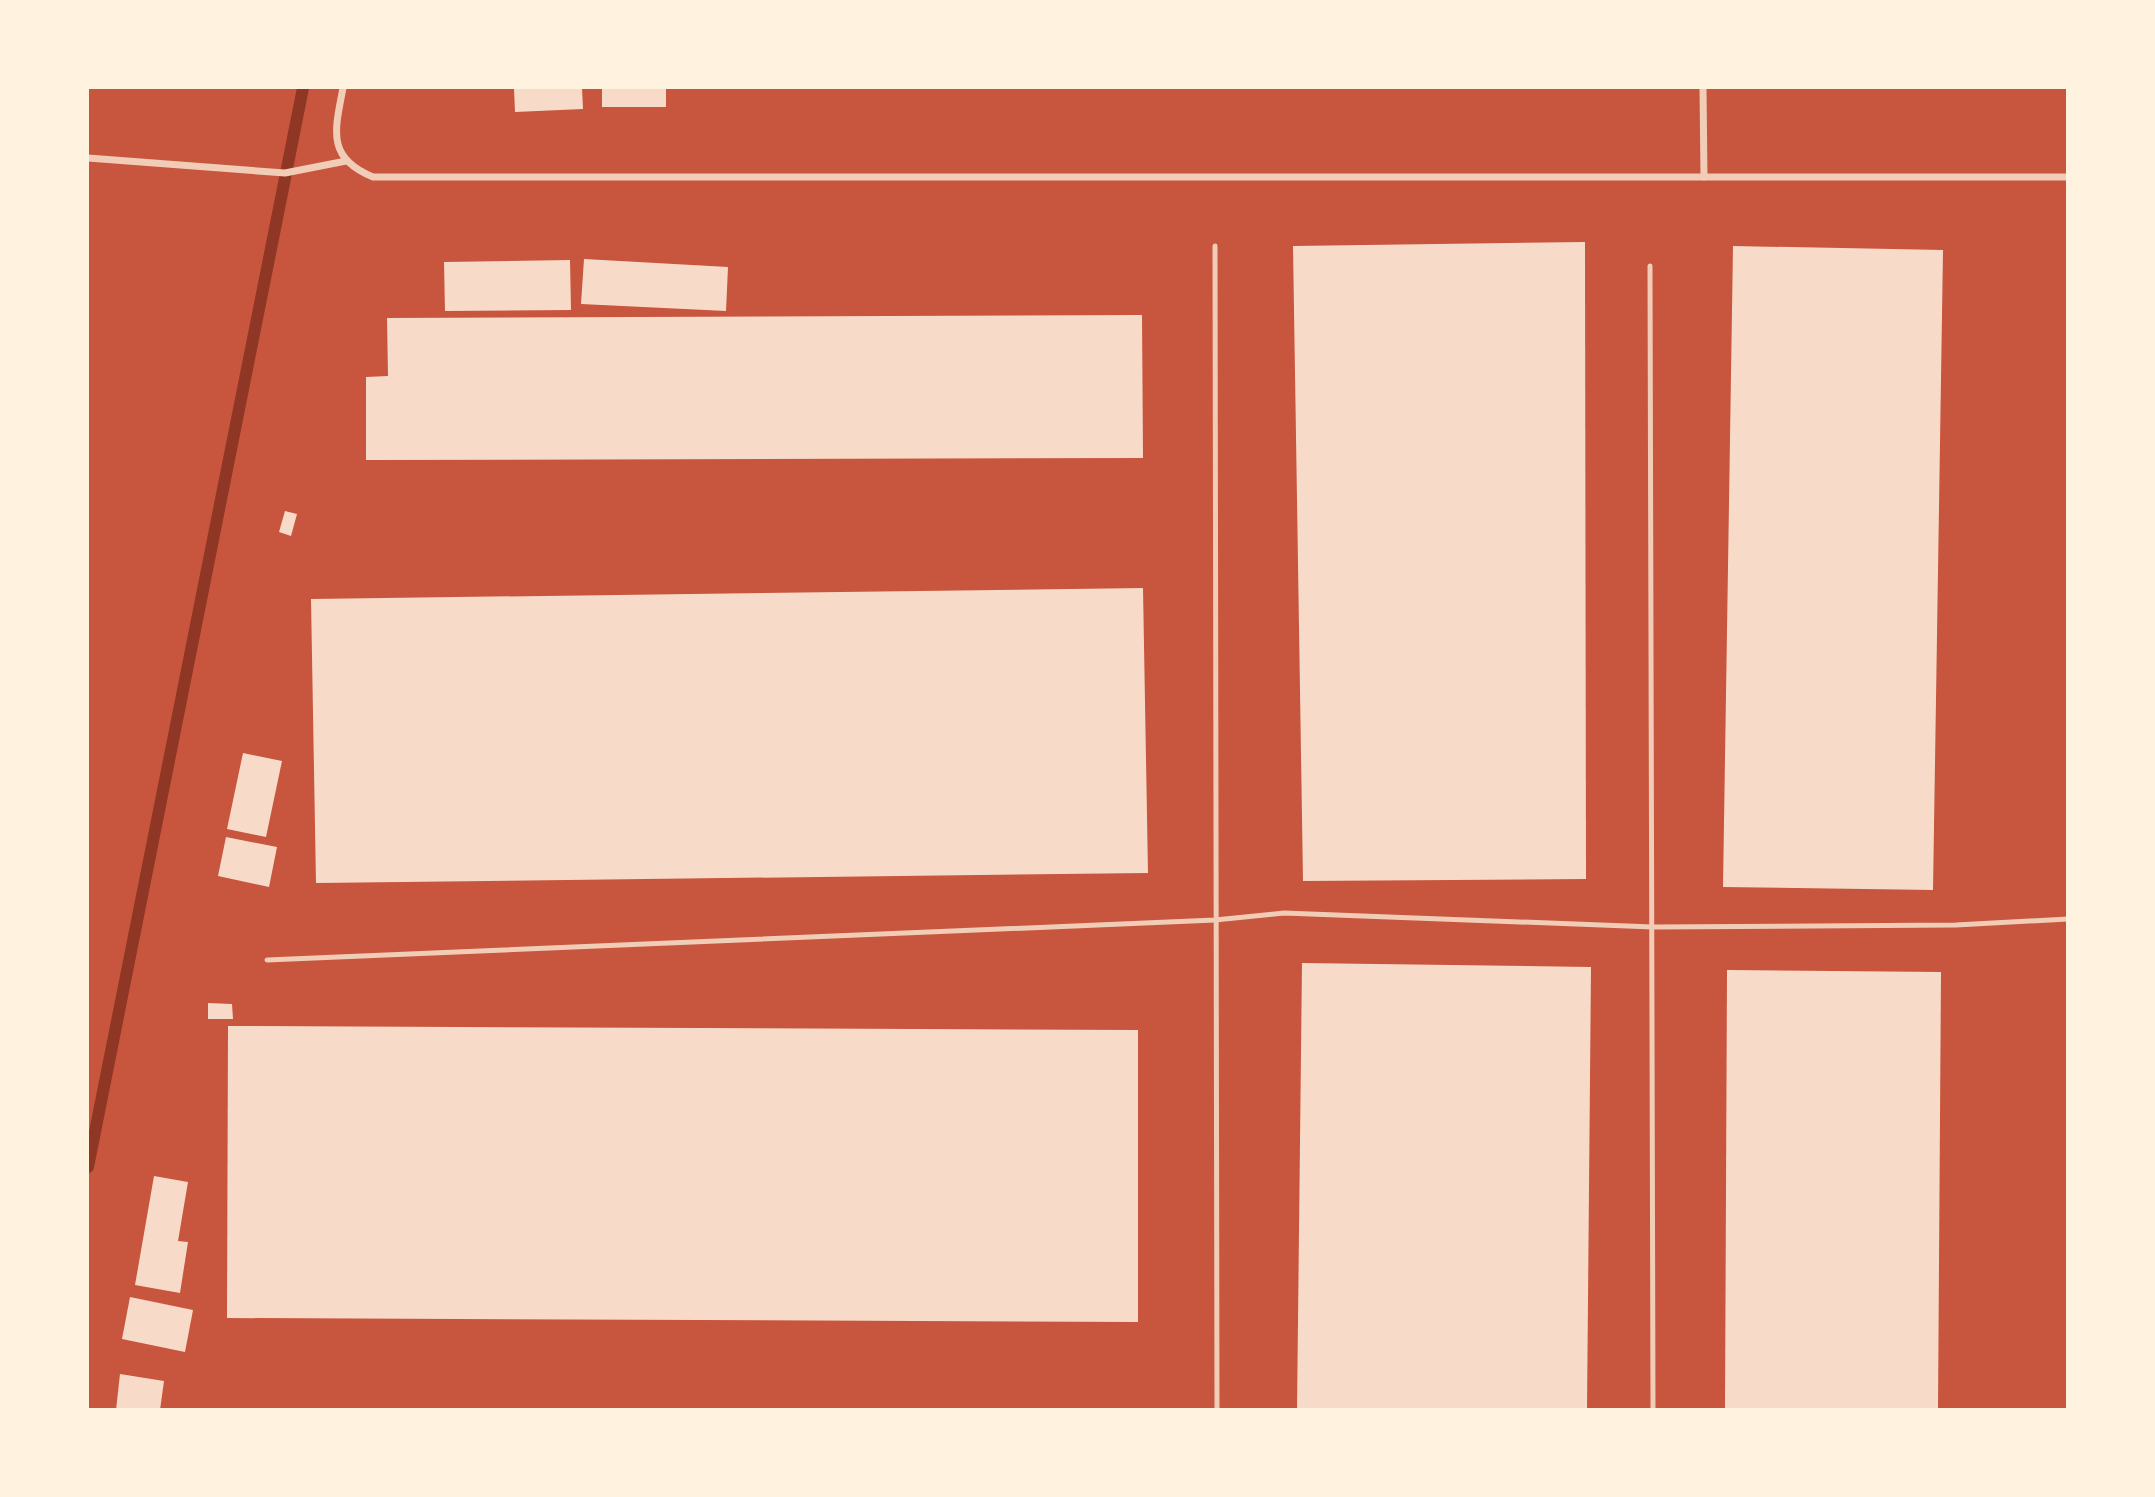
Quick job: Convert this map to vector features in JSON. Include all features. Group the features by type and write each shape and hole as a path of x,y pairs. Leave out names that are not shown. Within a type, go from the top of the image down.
{"street":[{"path":"343,88 335,130 338,147 346,161 358,171 373,177 389,178 2067,177"},
{"path":"1703,88 1704,177"},
{"path":"88,158 285,173 346,161"}],"lane":[{"path":"1215,246 1217,1409"},
{"path":"1650,267 1653,1409"},
{"path":"267,960 1215,920 1284,913 1653,927 1956,925 2067,919"}],"building":[{"path":"514,88 582,88 583,109 515,112"},
{"path":"602,88 666,88 666,107 602,107"},
{"path":"1585,242 1586,879 1303,881 1293,246"},
{"path":"1733,246 1943,250 1933,890 1723,887"},
{"path":"584,259 728,267 726,311 581,304"},
{"path":"570,260 571,310 445,311 444,262"},
{"path":"1142,315 1143,458 366,460 366,377 388,376 387,318"},
{"path":"285,511 297,514 291,536 279,532"},
{"path":"1143,588 1148,873 316,883 311,599"},
{"path":"243,753 282,761 266,837 227,829"},
{"path":"226,837 277,847 269,887 218,876"},
{"path":"1302,963 1591,967 1587,1410 1297,1410"},
{"path":"1727,970 1941,972 1938,1410 1725,1410"},
{"path":"208,1003 232,1004 233,1019 208,1019"},
{"path":"228,1026 1138,1030 1138,1322 227,1318"},
{"path":"154,1176 188,1182 178,1241 188,1242 180,1293 135,1285"},
{"path":"130,1297 193,1310 185,1352 122,1339"},
{"path":"120,1374 164,1381 160,1410 116,1410"}],"waterway":[{"path":"88,1167 303,88"}]}
